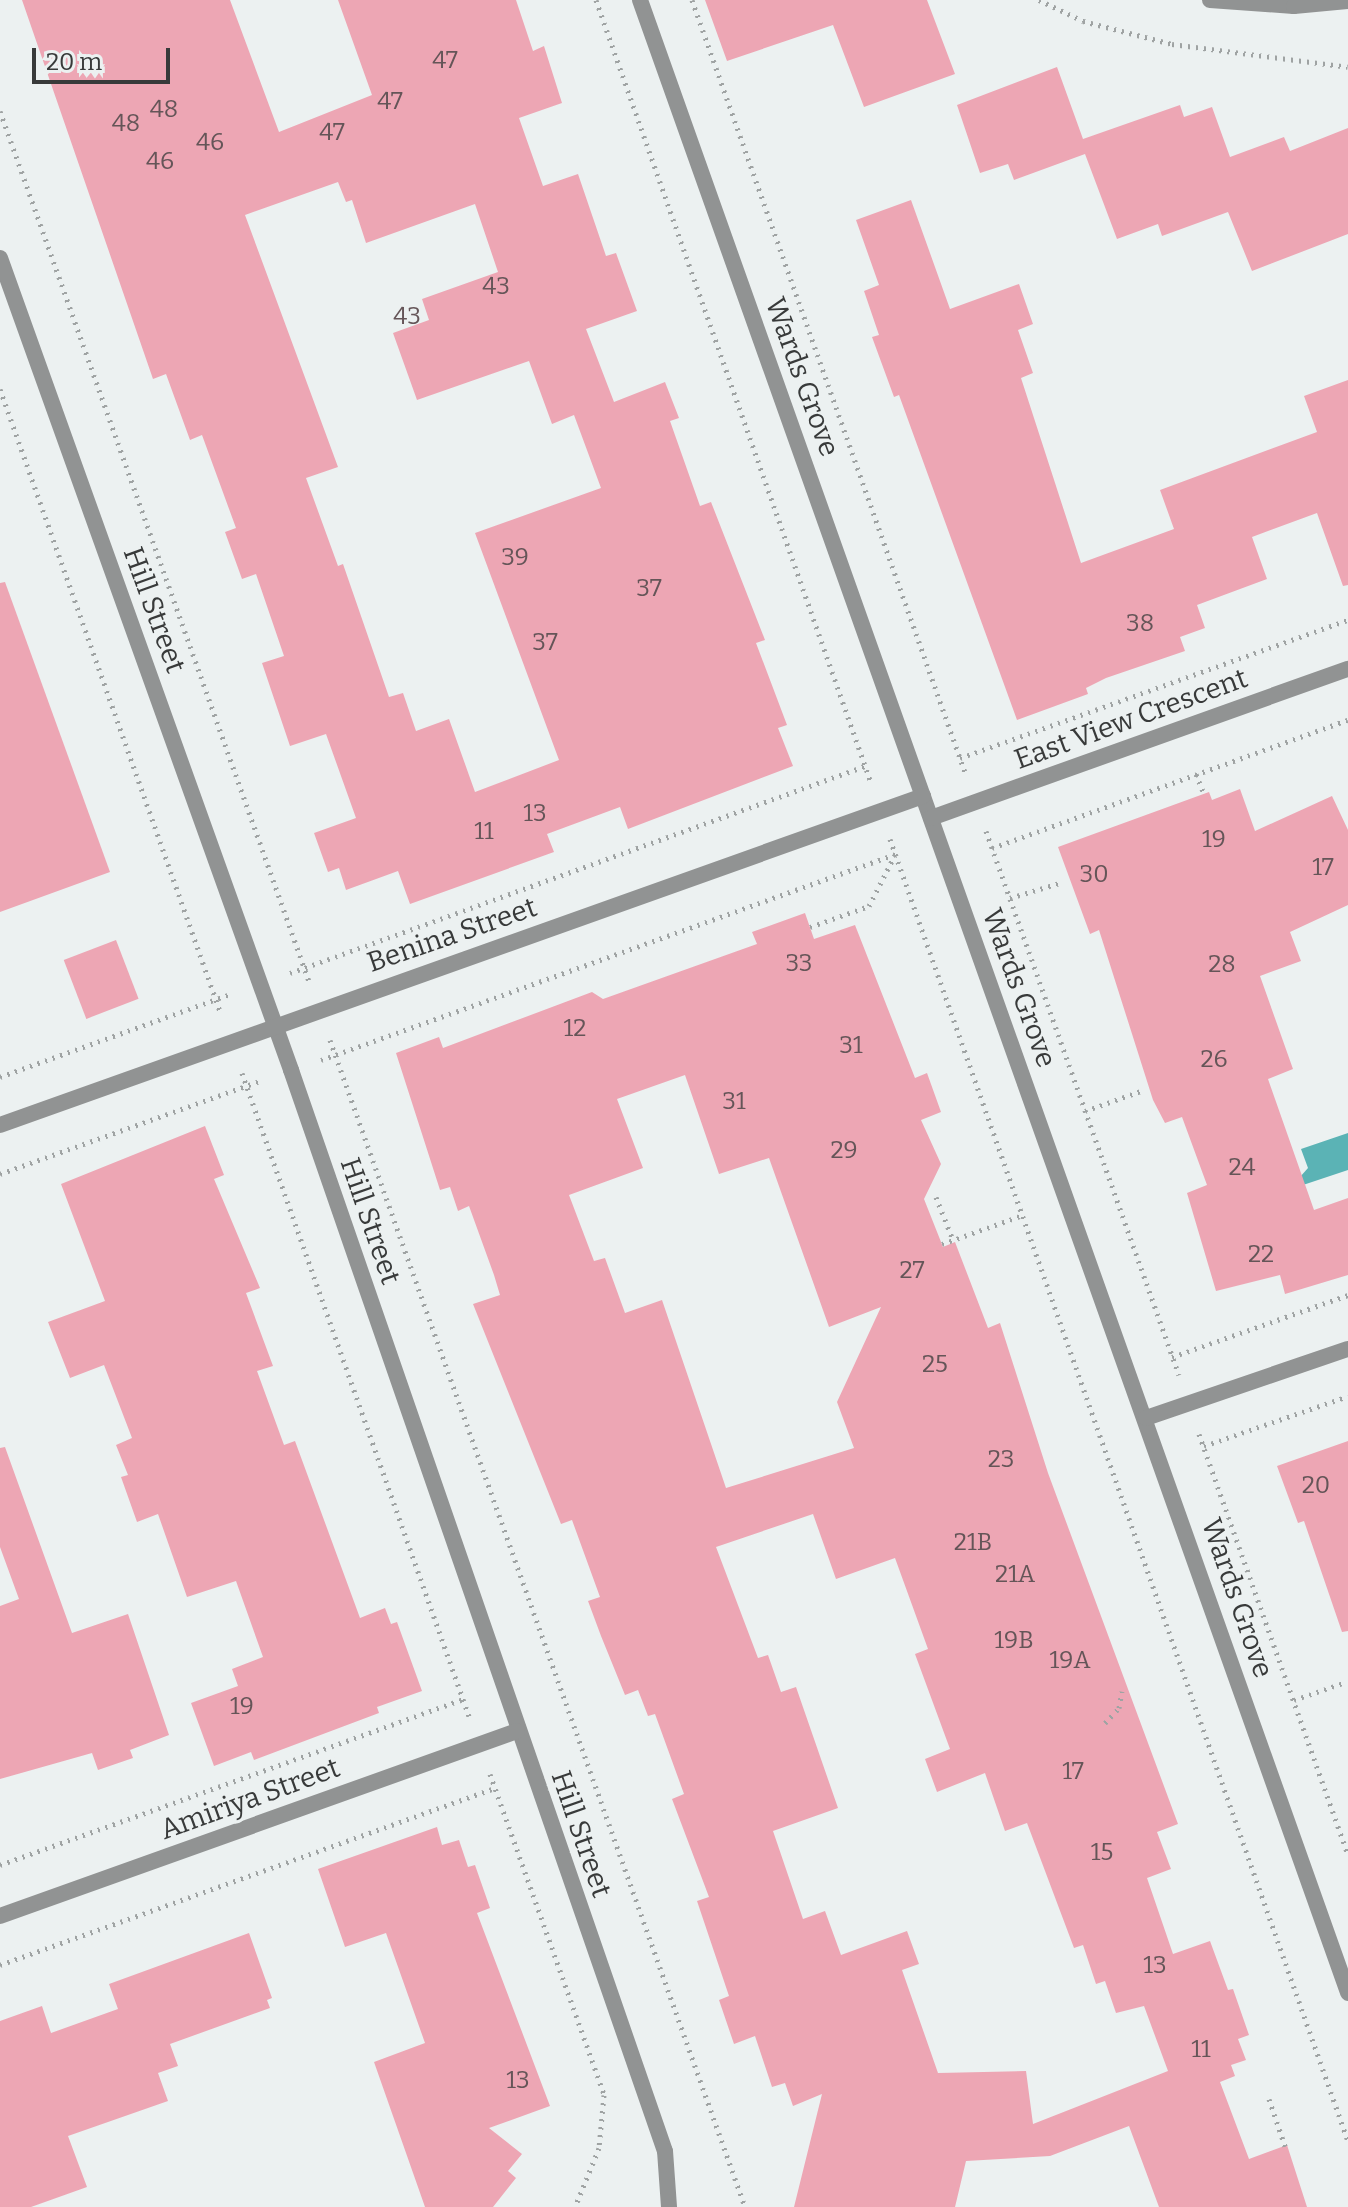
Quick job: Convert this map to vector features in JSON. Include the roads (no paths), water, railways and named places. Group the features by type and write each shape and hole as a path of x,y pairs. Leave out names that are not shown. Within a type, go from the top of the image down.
{"street":[{"name":"Wards Grove","path":"640,0 1348,1993"},
{"path":"1210,0 1294,6 1348,1"},
{"name":"Hill Street","path":"1,264 291,1070 517,1731 665,2151 669,2207"},
{"name":"East View Crescent","path":"931,818 1348,669"},
{"name":"Benina Street","path":"0,1125 923,796"},
{"path":"1146,1418 1348,1349"},
{"name":"Amiriya Street","path":"0,1916 517,1731"}],"water":[{"path":"1348,1133 1348,1170 1303,1185 1300,1177 1308,1168 1301,1149"}]}
